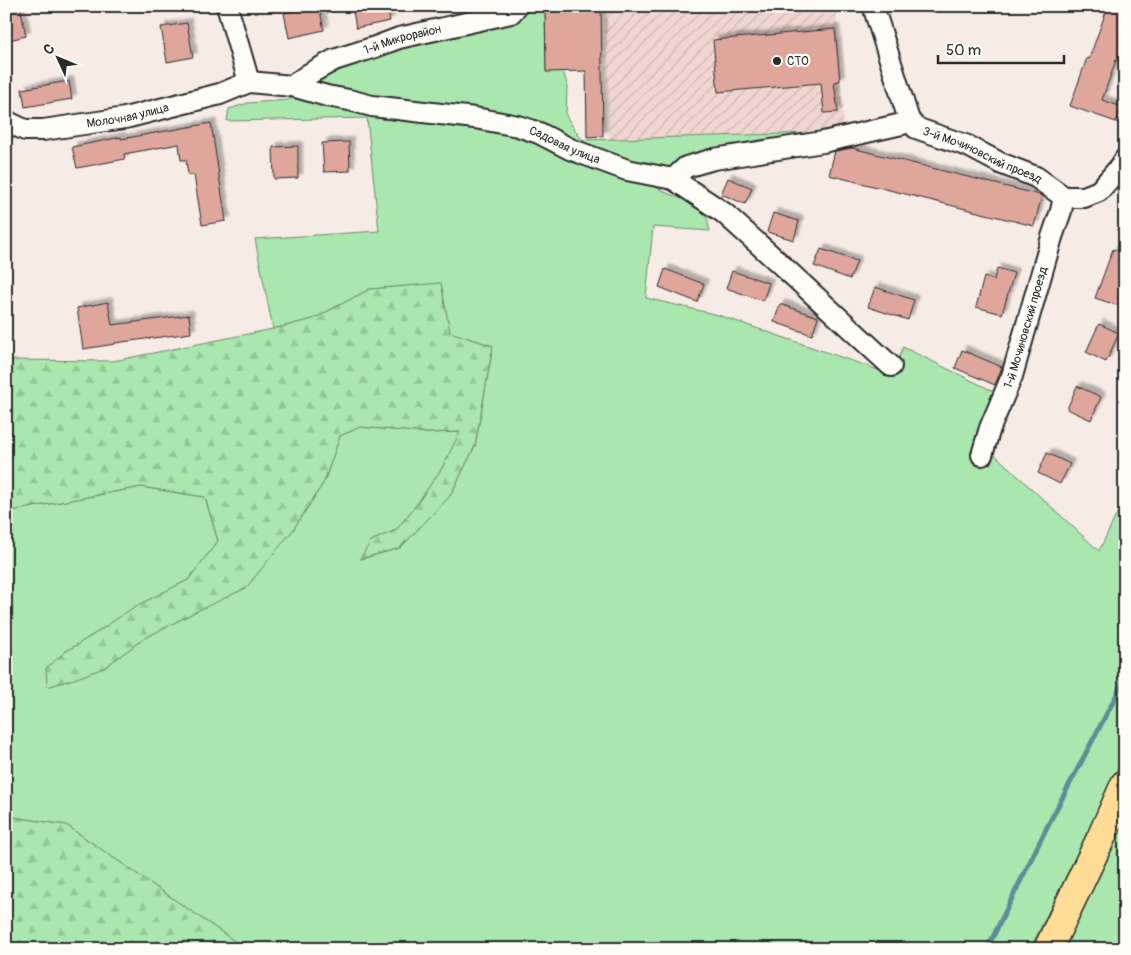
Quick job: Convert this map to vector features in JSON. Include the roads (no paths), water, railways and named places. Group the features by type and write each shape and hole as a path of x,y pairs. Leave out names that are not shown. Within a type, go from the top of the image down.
{"main road":[{"path":"1048,949 1125,784"}],"street":[{"path":"227,6 249,82"},
{"name":"1-й Микрорайон","path":"292,86 334,60 399,38 511,13 517,6"},
{"name":"3-й Мочиновский проезд","path":"873,6 909,120 916,128 968,146 1036,177 1064,197"},
{"name":"Садовая улица","path":"249,82 292,86 372,106 475,118 518,126 539,133 570,149 627,170 673,180 724,213 891,366"},
{"name":"Молочная улица","path":"6,121 25,130 43,130 125,118 220,94 249,82"},
{"path":"673,180 686,167 714,159 823,142 902,124 909,120"},
{"path":"1064,197 1084,197 1099,191 1125,159"},
{"name":"1-й Мочиновский проезд","path":"982,455 990,428 1012,376 1064,197"}],"waterway":[{"path":"987,949 1125,676"}],"place":[{"name":"СТО","path":"777,61"}]}
